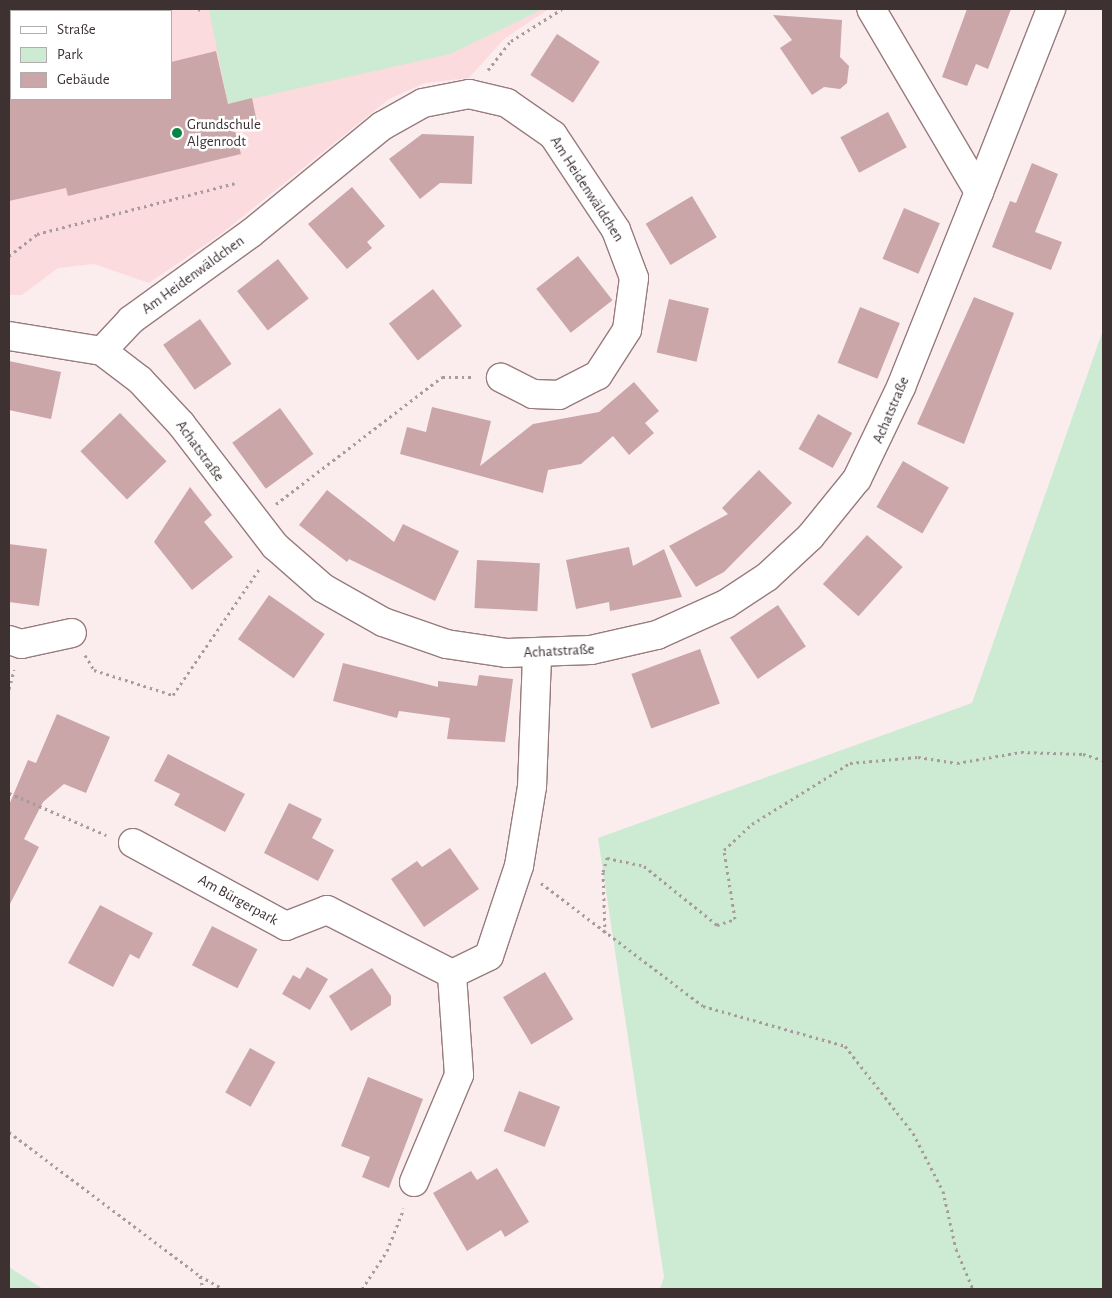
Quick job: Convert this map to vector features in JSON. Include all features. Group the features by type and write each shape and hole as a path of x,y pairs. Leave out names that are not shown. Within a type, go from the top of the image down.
{"street":[{"path":"871,9 979,192"},
{"name":"Achatstraße","path":"102,351 160,399 275,546 323,588 397,628 478,650 538,654 624,644 693,620 747,592 810,537 858,479 873,451 979,192 1051,9"},
{"name":"Am Heidenwäldchen","path":"102,351 130,320 250,234 382,126 423,103 469,94 507,103 553,135 616,230 634,278 627,330 598,375 559,395 533,394 501,378"},
{"path":"9,336 102,351"},
{"path":"9,640 21,644 72,634"},
{"path":"414,1182 459,1075 452,974 489,956 520,866 532,787 538,654"},
{"name":"Am Bürgerpark","path":"133,843 286,926 328,910 452,974"}],"path":[{"path":"198,9 204,11"},
{"path":"469,94 511,41 562,9"},
{"path":"9,256 37,234 235,183"},
{"path":"254,521 442,377 501,378"},
{"path":"72,634 94,670 173,695 275,546"},
{"path":"605,933 603,872 607,858 644,866 717,925 735,919 724,850 752,824 850,763 918,757 957,762 1021,752 1083,754 1103,760"},
{"path":"9,793 83,828 133,843"},
{"path":"520,866 605,933 703,1006 845,1046 913,1133 943,1191 956,1249 973,1289"},
{"path":"9,1132 200,1276 223,1289"},
{"path":"362,1289 387,1251 414,1182"},
{"path":"200,1276 203,1289"}],"shaded area":[{"name":"Grundschule Algenrodt","path":"9,9 549,9 504,39 469,78 425,83 389,99 221,234 149,283 94,264 58,268 22,295 9,295"}],"green space":[{"path":"209,9 543,9 450,54 228,104"},
{"path":"1103,330 1103,1289 660,1289 664,1277 598,838 972,703"},
{"path":"9,1267 43,1289 9,1289"}],"building":[{"path":"967,9 1011,9 988,69 976,64 967,86 942,77"},
{"path":"773,15 842,20 840,57 849,66 847,83 840,89 824,87 812,95 780,48 792,40"},
{"path":"557,34 600,62 573,103 530,75"},
{"path":"216,51 228,104 252,98 257,122 234,127 241,154 68,196 66,188 9,201 9,99 172,100 172,62"},
{"path":"888,112 907,147 859,173 840,137"},
{"path":"422,134 474,136 472,184 440,183 420,199 389,159"},
{"path":"1032,163 1058,174 1035,232 1062,242 1051,270 992,247 1010,201 1016,203"},
{"path":"352,187 385,226 367,242 372,248 347,269 308,224"},
{"path":"692,196 717,237 670,265 646,224"},
{"path":"904,208 940,223 918,274 883,259"},
{"path":"578,256 612,300 571,333 536,289"},
{"path":"278,259 309,298 268,330 237,291"},
{"path":"433,289 462,326 418,361 389,323"},
{"path":"974,297 1014,313 964,444 917,424"},
{"path":"669,299 709,308 697,362 657,353"},
{"path":"860,307 900,323 877,379 838,363"},
{"path":"200,319 232,364 195,390 163,345"},
{"path":"9,361 61,372 51,419 9,410"},
{"path":"634,382 659,411 645,423 654,433 629,455 613,436 581,464 548,470 543,493 400,454 407,427 426,432 432,407 491,421 480,466 533,424 599,412"},
{"path":"280,408 314,454 266,489 232,443"},
{"path":"120,413 167,461 127,499 80,451"},
{"path":"818,414 852,433 833,468 799,449"},
{"path":"903,461 949,488 922,533 876,507"},
{"path":"759,470 792,503 724,572 696,587 669,546 728,514 722,508"},
{"path":"190,487 212,515 204,522 233,557 192,590 154,542"},
{"path":"327,490 394,542 403,524 459,551 435,601 349,559 347,562 299,525"},
{"path":"867,535 903,567 859,616 823,584"},
{"path":"9,544 47,549 39,606 9,602"},
{"path":"629,547 633,566 664,549 682,597 610,611 609,602 576,609 566,560"},
{"path":"477,560 540,563 537,611 474,608"},
{"path":"269,595 325,634 294,678 238,639"},
{"path":"778,605 806,646 758,679 730,637"},
{"path":"700,649 720,704 651,728 631,674"},
{"path":"343,663 438,687 438,681 477,686 479,675 513,679 505,742 447,739 450,718 399,711 397,718 333,701"},
{"path":"57,714 110,737 86,793 64,784 43,802 24,839 39,847 9,906 9,805 28,760 36,763"},
{"path":"168,754 245,794 225,832 174,805 180,794 154,781"},
{"path":"289,803 322,819 312,838 334,850 318,881 264,853"},
{"path":"450,848 479,889 424,927 391,879 417,861 422,867"},
{"path":"100,905 153,933 139,959 130,954 113,987 68,963"},
{"path":"212,926 257,949 237,988 192,965"},
{"path":"307,967 328,979 310,1010 282,994 293,975 300,979"},
{"path":"372,968 391,996 391,1005 351,1031 329,996"},
{"path":"545,972 573,1019 531,1044 503,997"},
{"path":"250,1048 275,1062 251,1107 225,1093"},
{"path":"368,1077 423,1099 389,1188 362,1177 370,1157 341,1146"},
{"path":"519,1091 560,1107 545,1147 504,1131"},
{"path":"497,1168 529,1222 505,1237 501,1230 467,1251 433,1193 471,1171 477,1180"}],"place":[{"name":"Grundschule Algenrodt","path":"177,133"}]}
